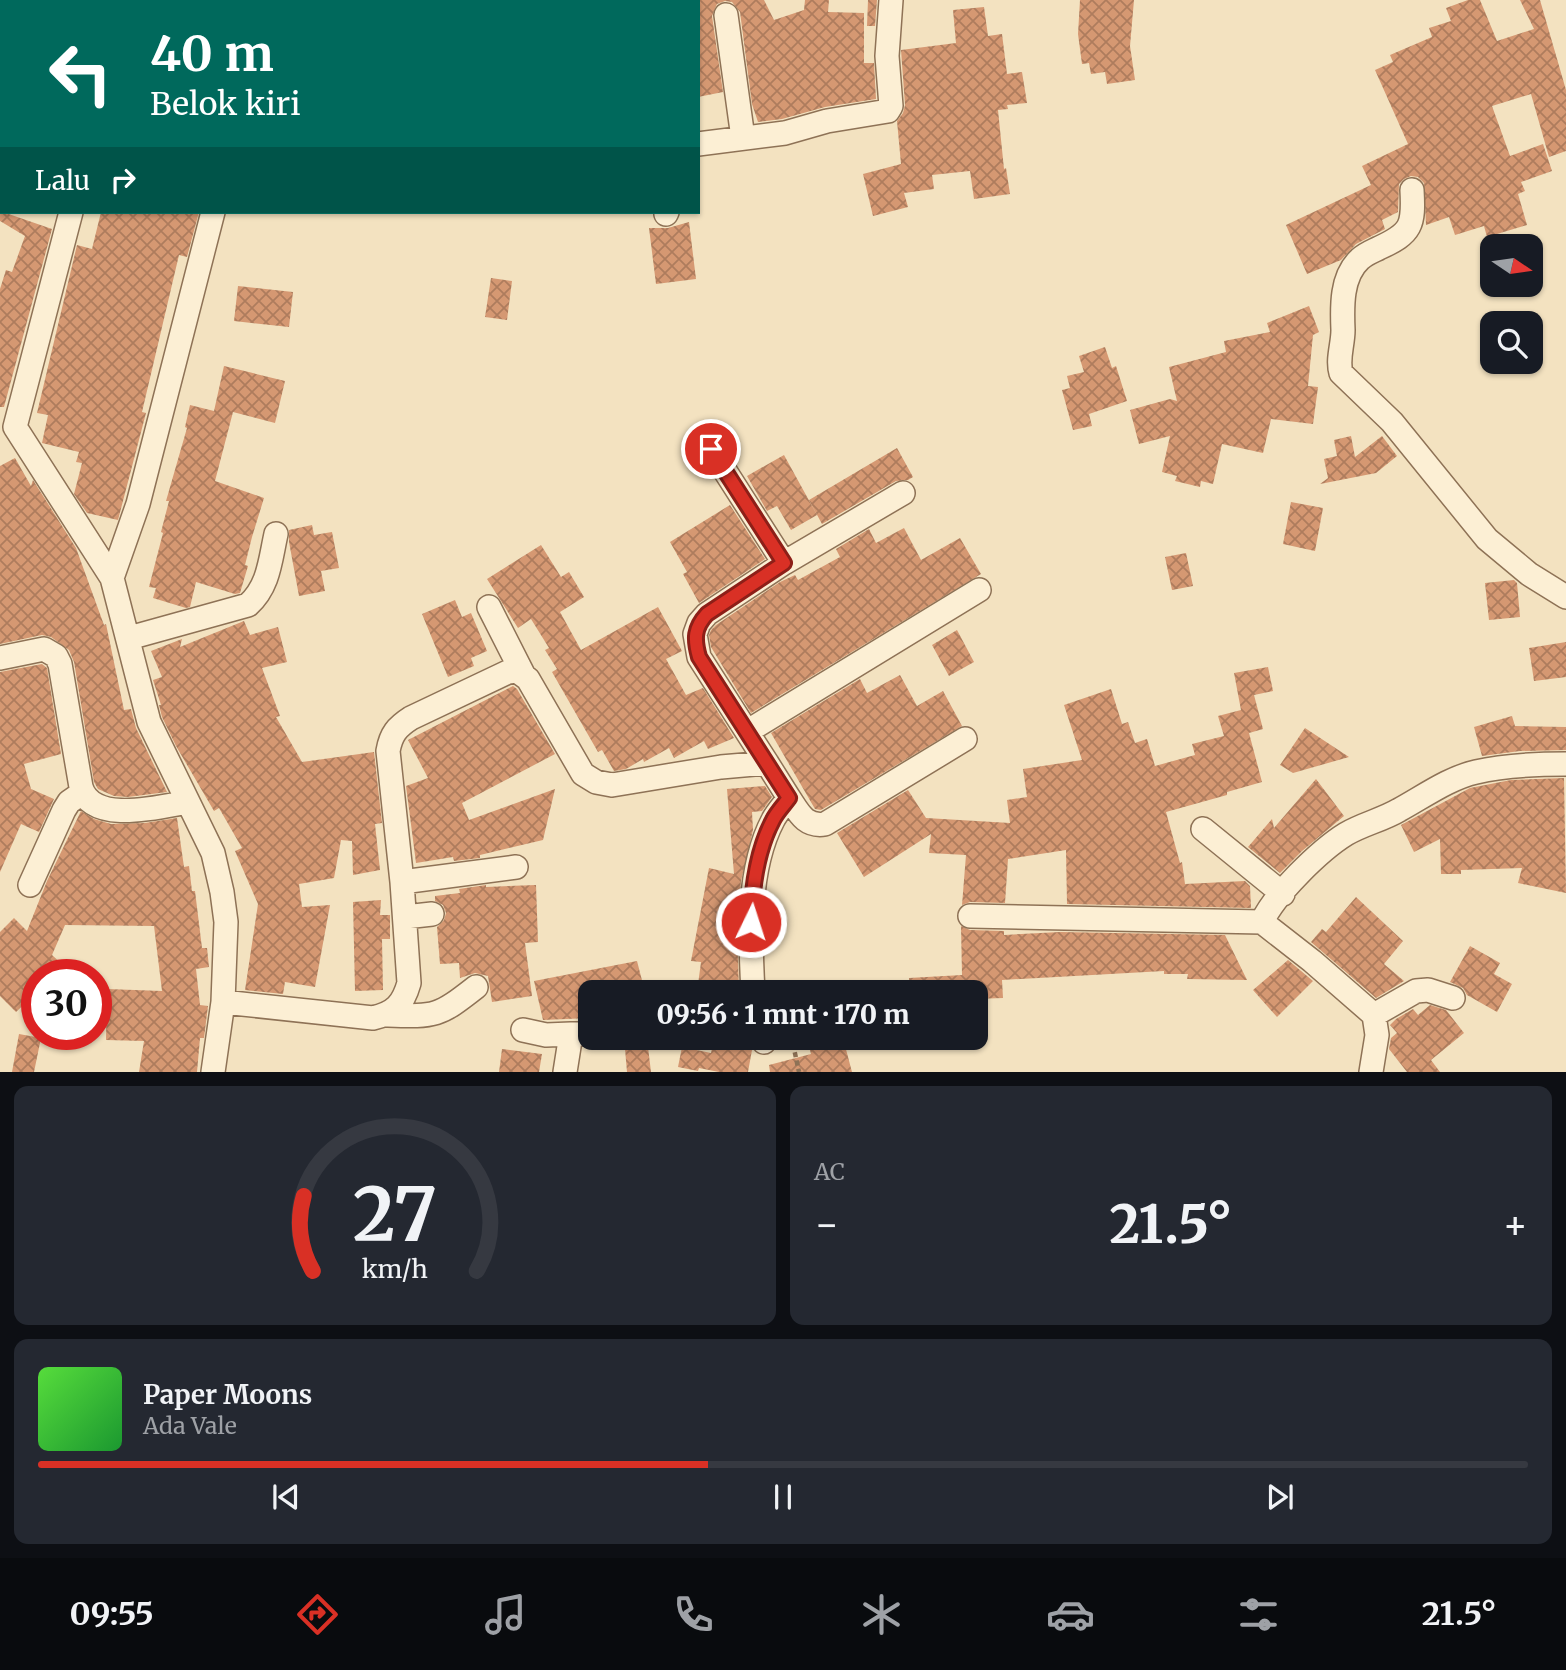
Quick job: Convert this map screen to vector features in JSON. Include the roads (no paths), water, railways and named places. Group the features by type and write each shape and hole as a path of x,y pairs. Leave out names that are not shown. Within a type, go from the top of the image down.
{"street":[{"path":"700,144 785,133 827,121 890,109 887,56 891,0"},
{"path":"726,15 743,138"},
{"path":"1412,190 1413,216 1410,226 1394,241 1360,259 1348,282 1342,307 1343,332 1338,364 1341,373 1392,422 1487,540 1529,574 1566,597"},
{"path":"70,214 8,421 113,578 149,722 213,853 226,922 223,1002 213,1072"},
{"path":"113,578 138,504 212,214"},
{"path":"711,449 784,563"},
{"path":"903,493 784,563 707,614 699,623 695,634 699,657 801,817 810,823 825,824 965,740"},
{"path":"129,638 248,605 258,596 265,583 276,534"},
{"path":"748,731 979,590"},
{"path":"489,607 523,674 583,774 596,782 612,785 721,767 767,763"},
{"path":"0,658 44,649 56,656 60,664 82,793 91,803 111,810 151,808 188,802"},
{"path":"388,1015 397,1009 409,983 402,882 388,751 391,736 400,725 411,718 508,672 517,671 523,674"},
{"path":"1262,922 1268,910 1325,848 1348,833 1387,817 1473,773 1521,764 1566,764"},
{"path":"30,885 64,810 69,802 82,793"},
{"path":"753,980 752,894 762,850 773,820 789,798"},
{"path":"1203,830 1283,894"},
{"path":"402,882 516,867"},
{"path":"405,917 432,914"},
{"path":"970,916 1262,922 1374,1015 1377,1035 1371,1072"},
{"path":"223,1002 373,1018 434,1014 450,1007 476,987"},
{"path":"1374,1015 1416,991 1429,990 1453,998"},
{"path":"523,1030 546,1035 578,1034"},
{"path":"565,1072 578,1041"}]}
